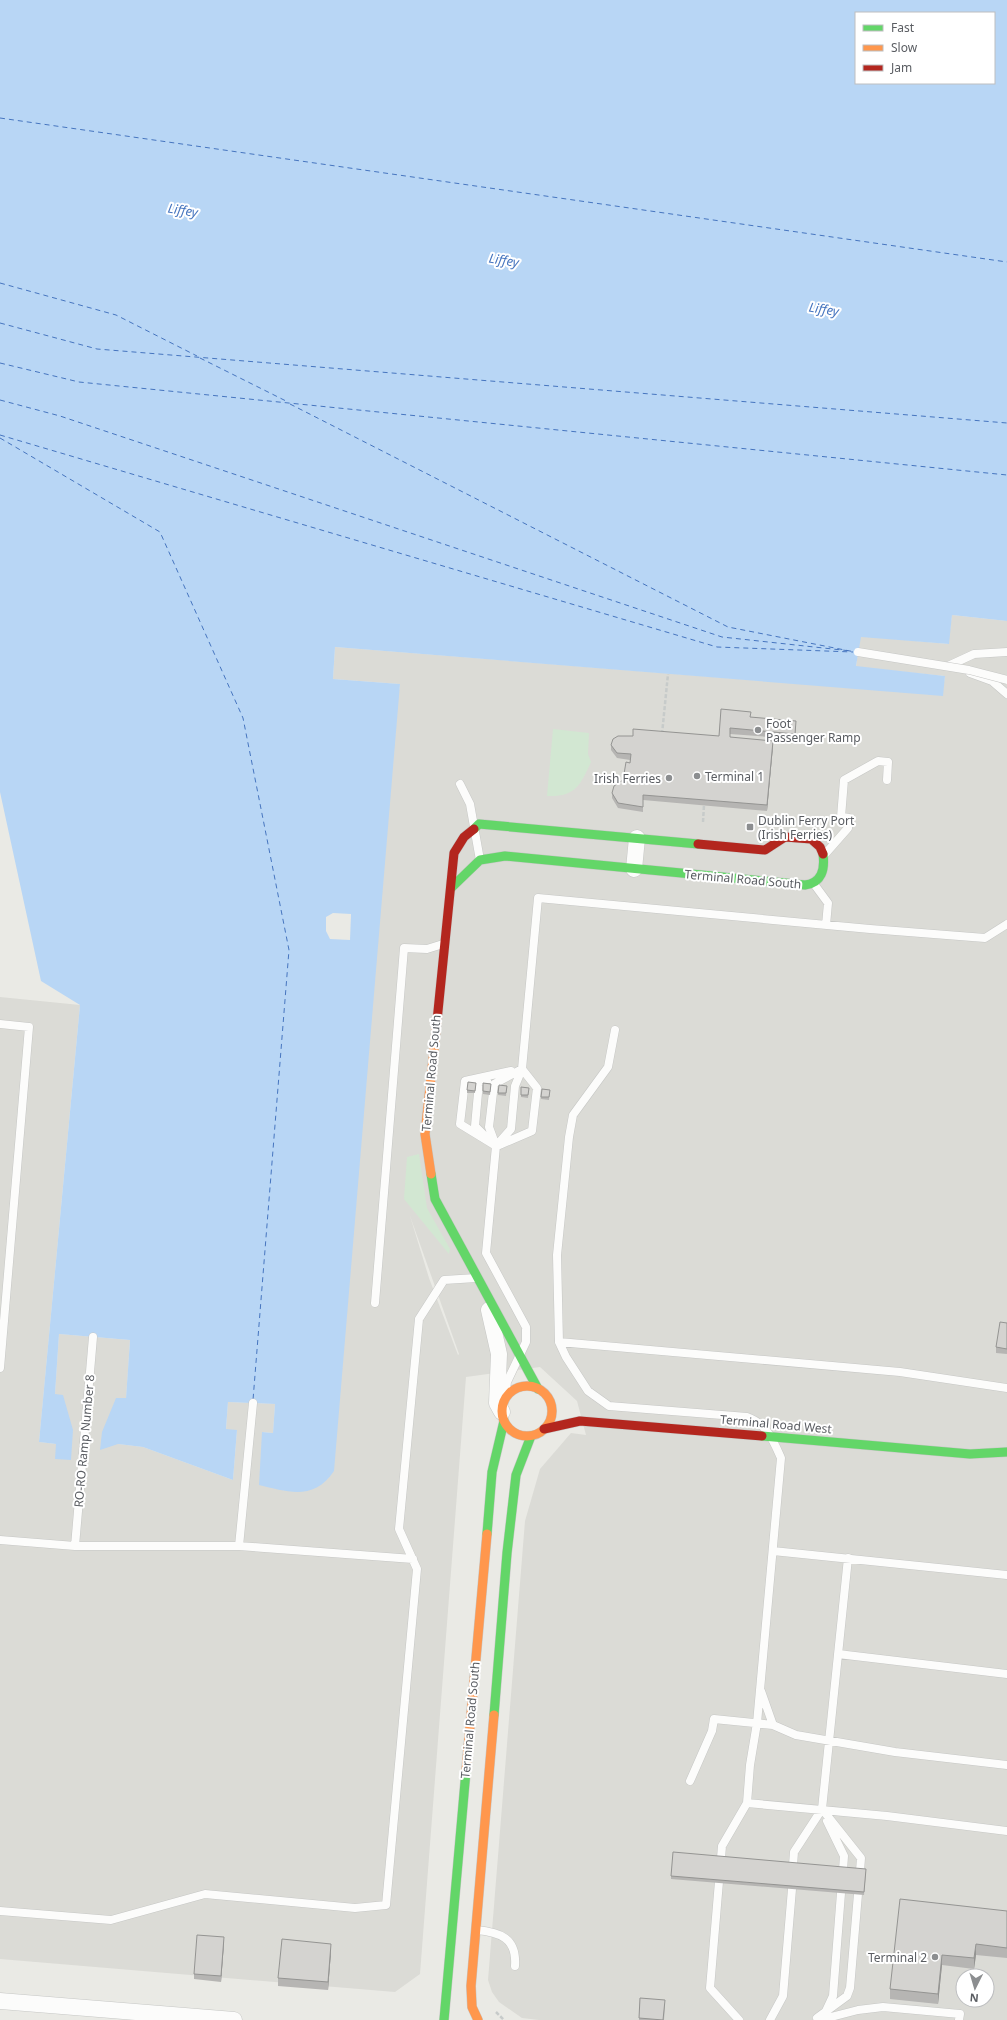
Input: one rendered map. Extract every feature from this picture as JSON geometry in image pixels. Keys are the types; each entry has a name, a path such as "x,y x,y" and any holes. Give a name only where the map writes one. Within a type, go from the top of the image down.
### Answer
{"street":[{"path":"475,828 479,824 765,850 786,837 811,839 820,847 824,855"},
{"name":"Terminal Road South","path":"475,828 464,837 454,853 425,1134 435,1198 476,1278 486,1293 538,1389"},
{"path":"634,869 637,838"},
{"name":"Terminal Road South","path":"480,860 505,856 805,886 814,884 821,877 824,855"},
{"path":"451,888 480,860"},
{"name":"Terminal Road South","path":"444,2020 492,1472 503,1411 497,1403 499,1354 486,1293"},
{"path":"523,1386 538,1389 545,1394 552,1408 549,1423 544,1429 531,1436 515,1433 503,1411 509,1393 523,1386"},
{"name":"Terminal Road West","path":"544,1429 580,1421 771,1435 970,1454 1007,1452"},
{"name":"Terminal Road South","path":"478,2020 472,2007 471,1996 475,1930 508,1545 516,1475 531,1436"},
{"path":"0,2000 234,2020"}],"lane":[{"path":"1007,680 969,670 858,652 948,666 992,681 1007,694"},
{"path":"948,666 974,654 1007,652"},
{"path":"824,855 848,828 849,818 841,817 844,780 878,761 888,762 887,780"},
{"path":"460,784 470,804 480,860"},
{"path":"814,884 828,903 826,925"},
{"path":"496,1146 511,1129 515,1086 522,1069 538,898 826,925 985,938 1007,924"},
{"path":"375,1303 404,948 428,949 444,944"},
{"path":"0,1024 29,1027 0,1368"},
{"path":"615,1030 608,1067 573,1115 569,1137 557,1254 559,1342 566,1357 588,1391 609,1406 747,1417 756,1420 771,1435 780,1458 757,1723 750,1765 747,1803 722,1846 710,1988 739,2020"},
{"path":"496,1146 460,1124 465,1081 522,1069"},
{"path":"496,1146 475,1126 479,1082 522,1069"},
{"path":"503,1411 507,1382 526,1342 526,1327 486,1253 496,1146 489,1127 494,1084 522,1069"},
{"path":"496,1146 532,1131 537,1088 522,1069"},
{"path":"0,1911 112,1920 205,1894 355,1908 386,1905 418,1569 399,1529 419,1319 444,1280 476,1278"},
{"name":"RO-RO Ramp Number 8","path":"75,1546 93,1337"},
{"path":"559,1342 893,1371 1007,1388"},
{"path":"239,1546 252,1403"},
{"path":"0,1540 75,1546 239,1546 413,1559"},
{"path":"773,1551 1007,1575"},
{"path":"794,1865 794,1852 822,1809 848,1558"},
{"path":"838,1654 1007,1674"},
{"path":"760,1688 773,1725"},
{"path":"690,1781 712,1731 714,1719 773,1725 796,1735 895,1752 1007,1765"},
{"path":"747,1803 822,1809 1007,1831"},
{"path":"822,1809 844,1856 843,1870"},
{"path":"822,1809 861,1858 860,1871"},
{"path":"770,2020 783,1996 792,1889"},
{"path":"822,2017 833,1996 841,1893"},
{"path":"822,2017 847,1996 850,1988 858,1894"},
{"path":"475,1930 492,1932 507,1938 514,1948 515,1966"},
{"path":"814,2020 858,2010 883,2008 960,2014 959,2020"}],"path":[{"path":"662,736 668,674"},
{"path":"702,822 704,805"}],"shaded area":[{"path":"952,615 1007,621 1007,2020 539,2020 522,2018 499,2002 492,1992 488,1980 525,1521 540,1469 571,1433 586,1435 577,1401 540,1367 466,1377 420,1974 395,1992 0,1959 0,997 80,1005 39,1442 56,1444 71,1460 55,1394 59,1334 130,1340 126,1399 118,1444 143,1447 233,1480 237,1430 226,1430 228,1402 275,1404 273,1433 263,1432 284,1491 400,684 333,679 335,647 942,695 945,676 856,667 860,636 948,644","holes":["410,1216 459,1354 458,1355 429,1278"]}],"green space":[{"path":"553,729 589,733 588,754 591,762 580,784 570,792 556,796 547,796"},
{"path":"419,1154 427,1208 450,1249 449,1254 404,1199 407,1157"}],"water":[{"name":"Liffey","path":"0,0 1007,0 1007,621 952,615 949,644 861,637 856,666 945,676 943,696 335,647 333,679 400,684 334,1471 326,1481 318,1487 300,1492 290,1492 259,1485 262,1432 273,1433 275,1404 228,1402 226,1429 237,1430 233,1480 143,1447 118,1444 100,1450 102,1432 116,1398 126,1398 130,1340 59,1334 55,1394 63,1395 73,1430 71,1460 55,1459 56,1444 39,1442 80,1005 41,981 0,792"}],"pier":[{"path":"333,913 351,914 350,940 330,939 326,931 326,917"}],"building":[{"name":"Terminal 1","path":"721,709 751,712 750,717 796,721 795,734 730,728 730,737 773,741 767,805 643,795 643,807 618,803 612,793 614,786 623,780 626,762 630,763 631,754 617,753 611,745 613,739 618,736 633,736 633,729 719,736"},
{"path":"468,1082 476,1083 475,1091 467,1090"},
{"path":"483,1083 491,1084 490,1092 483,1091"},
{"path":"499,1085 507,1086 506,1093 498,1093"},
{"path":"521,1087 529,1088 528,1095 521,1095"},
{"path":"542,1089 550,1090 549,1097 541,1097"},
{"path":"1000,1322 1007,1323 1007,1349 996,1347"},
{"path":"673,1852 866,1869 864,1892 671,1876"},
{"name":"Terminal 2","path":"900,1899 1007,1911 1007,1948 976,1944 974,1958 942,1955 938,1994 890,1989"},
{"path":"197,1935 224,1937 221,1976 194,1974"},
{"path":"282,1939 331,1944 328,1982 278,1978"},
{"path":"640,1998 665,2000 663,2020 639,2018"}],"ferry route":[{"path":"0,118 1007,262"},
{"path":"0,283 116,315 197,356"},
{"path":"0,323 97,349 1007,423"},
{"path":"200,358 288,402"},
{"path":"0,363 79,382 1007,475"},
{"path":"0,400 60,416 722,637 851,651"},
{"path":"290,404 728,627 855,652"},
{"path":"0,435 717,647 853,652"},
{"path":"0,438 160,532 243,718 289,950 253,1400"}],"traffic: fast":[{"path":"474,829 479,824 698,844"},
{"path":"451,888 480,860 505,856 805,885 811,884 819,878 823,870 823,854"},
{"path":"431,1174 435,1199 538,1389"},
{"path":"487,1534 492,1472 504,1421"},
{"path":"494,1715 507,1553 516,1475 531,1436"},
{"path":"762,1436 970,1454 1007,1452"},
{"path":"444,2020 466,1771"}],"traffic: slow":[{"path":"431,1174 425,1134 437,1021"},
{"path":"527,1386 541,1390 548,1397 552,1411 548,1425 541,1432 527,1436 513,1432 506,1425 502,1411 506,1397 513,1390 527,1386"},
{"path":"466,1771 487,1534"},
{"path":"478,2020 472,2007 471,1986 494,1715"}],"traffic: jam":[{"path":"437,1021 454,853 464,837 474,829"},
{"path":"698,844 765,850 785,837 811,839 820,847 823,854"},
{"path":"544,1429 580,1421 762,1436"}],"place":[{"name":"Foot Passenger Ramp","path":"758,730"},
{"name":"Terminal 1","path":"697,776"},
{"name":"Irish Ferries","path":"669,778"},
{"name":"Dublin Ferry Port (Irish Ferries)","path":"750,827"},
{"name":"Terminal 2","path":"935,1957"}]}
